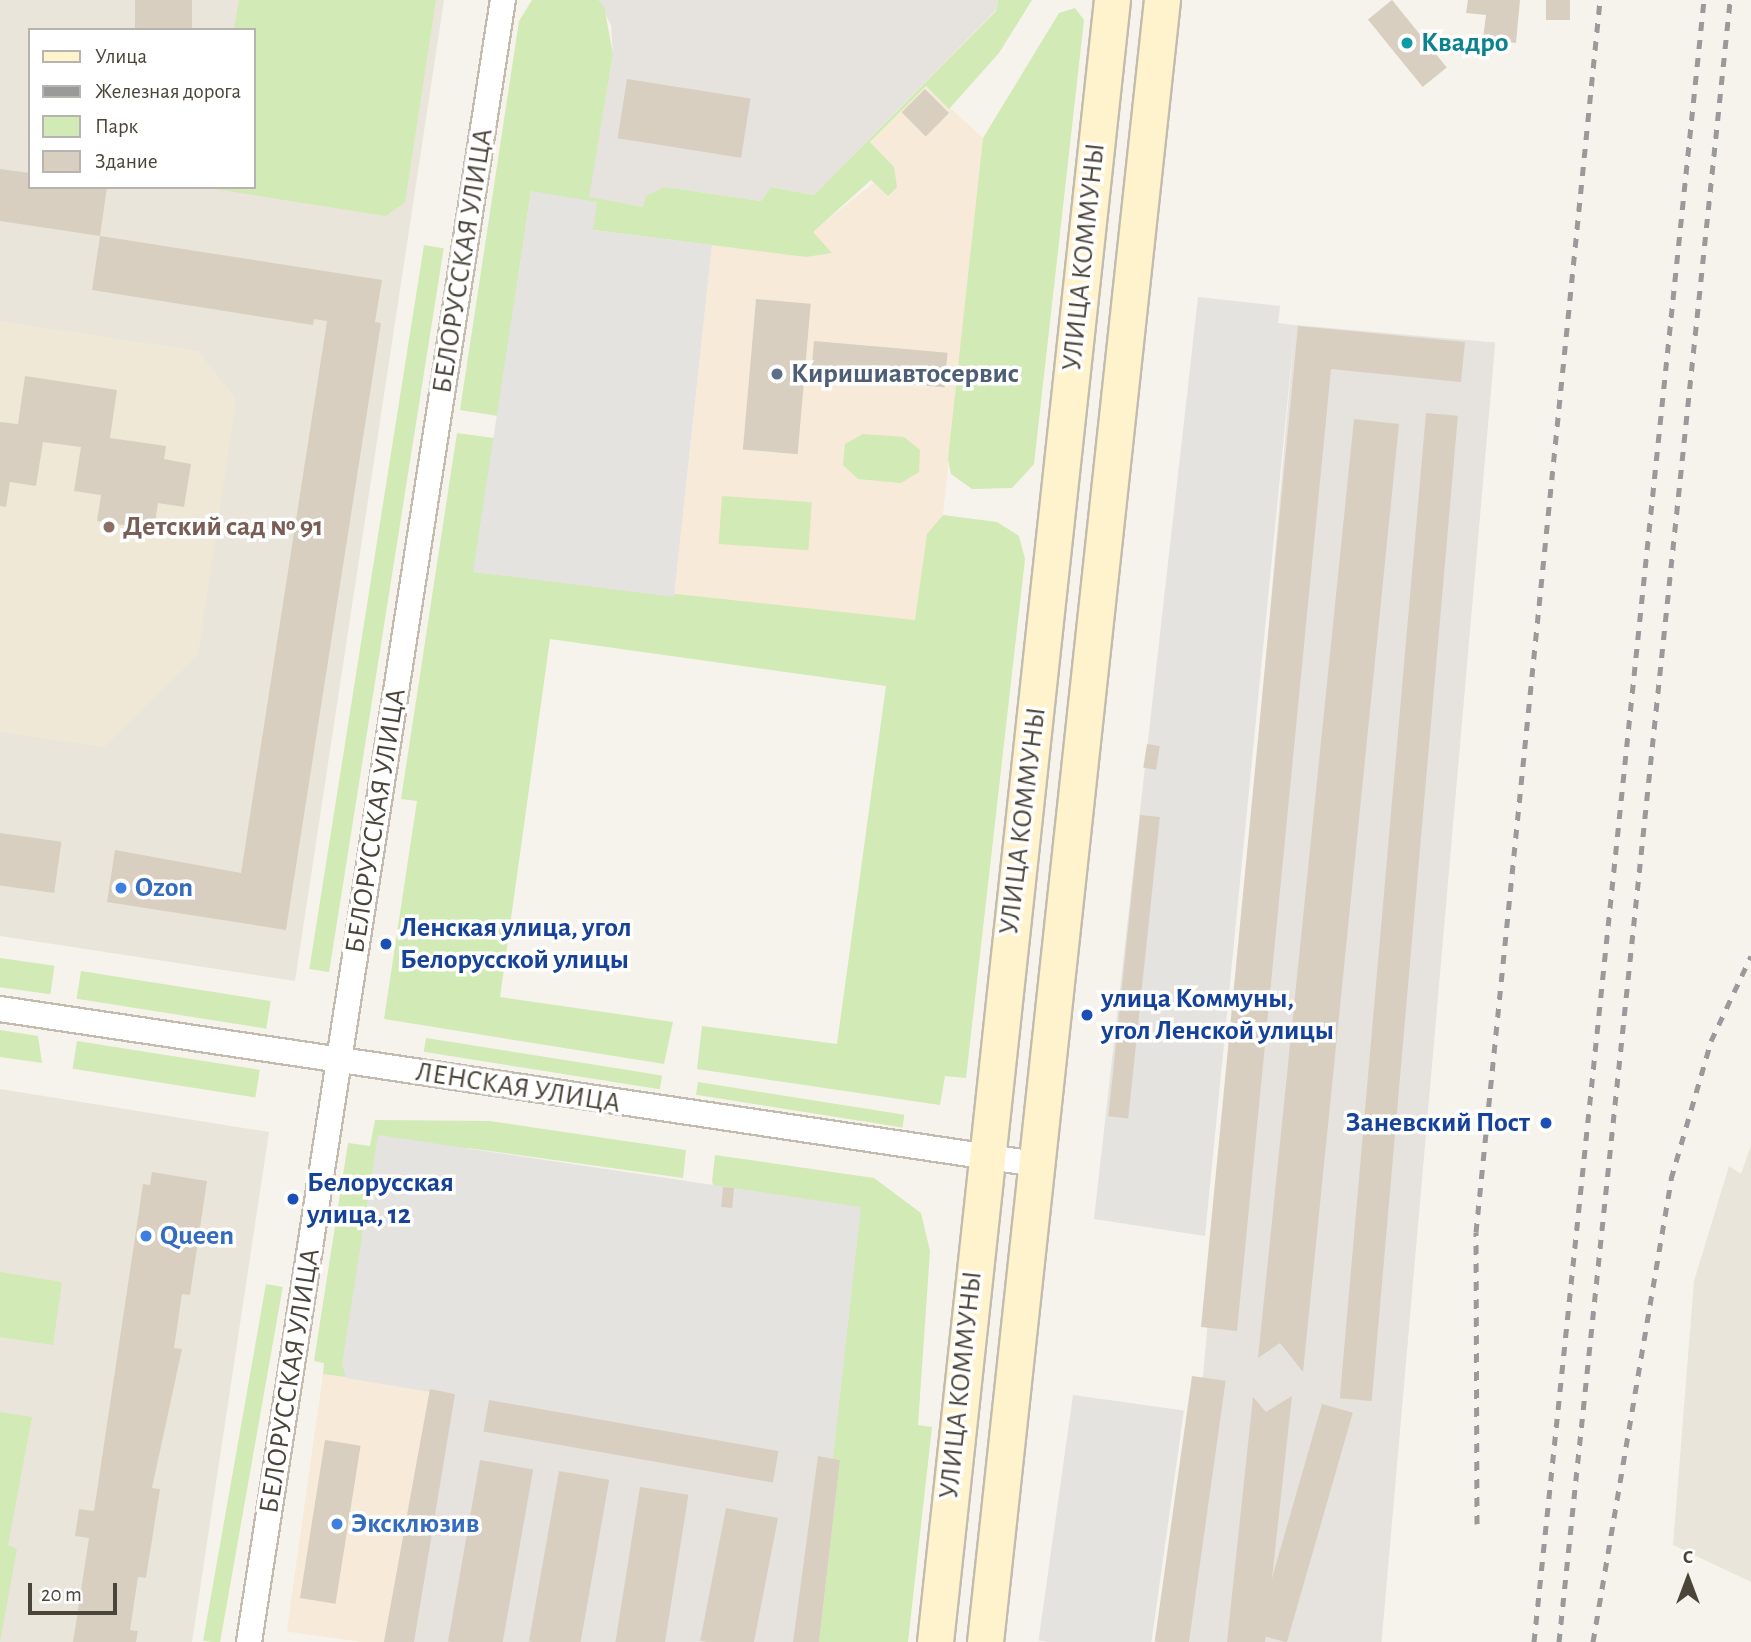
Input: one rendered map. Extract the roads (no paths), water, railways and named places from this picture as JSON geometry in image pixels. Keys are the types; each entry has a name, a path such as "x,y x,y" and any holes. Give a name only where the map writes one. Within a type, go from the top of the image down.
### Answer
{"street":[{"name":"БЕЛОРУССКАЯ УЛИЦА","path":"249,1642 503,0"},
{"name":"УЛИЦА КОММУНЫ","path":"934,1642 984,1158 1112,0"},
{"name":"УЛИЦА КОММУНЫ","path":"985,1642 1161,0"},
{"name":"ЛЕНСКАЯ УЛИЦА","path":"0,1009 1036,1164"}],"railway":[{"path":"1477,1524 1476,1232 1600,0"},
{"path":"1534,1642 1704,0"},
{"path":"1559,1642 1730,0"},
{"path":"1593,1642 1671,1179 1711,1041 1751,956"}],"place":[{"name":"Квадро","path":"1407,43"},
{"name":"Киришиавтосервис","path":"777,374"},
{"name":"Детский сад № 91","path":"109,527"},
{"name":"Ozon","path":"121,888"},
{"name":"Ленская улица, угол Белорусской улицы","path":"386,944"},
{"name":"улица Коммуны, угол Ленской улицы","path":"1087,1015"},
{"name":"Заневский Пост","path":"1546,1123"},
{"name":"Белорусская улица, 12","path":"293,1199"},
{"name":"Queen","path":"146,1236"},
{"name":"Эксклюзив","path":"337,1524"}]}
